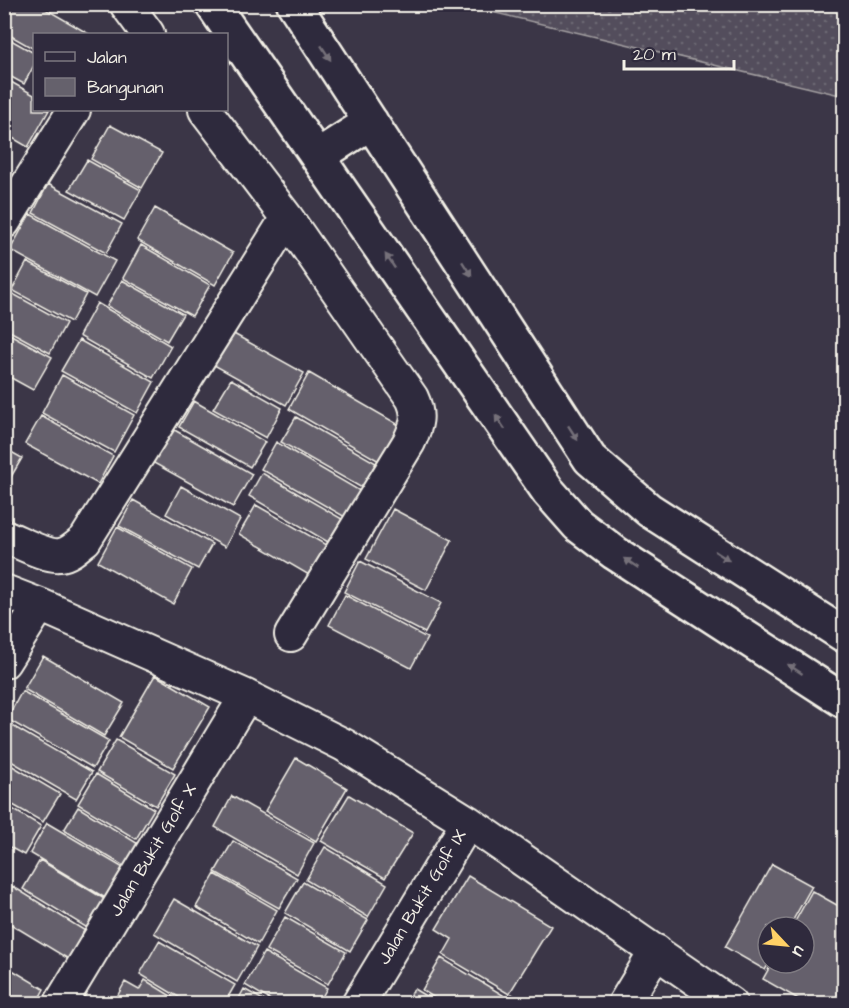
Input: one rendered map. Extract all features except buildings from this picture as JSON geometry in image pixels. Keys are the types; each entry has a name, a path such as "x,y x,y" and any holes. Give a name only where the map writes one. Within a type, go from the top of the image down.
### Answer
{"street":[{"path":"212,4 548,491 578,525 615,553 844,701"},
{"path":"294,4 590,459 649,510 844,635"},
{"path":"4,222 73,111"},
{"path":"206,111 287,218 412,398 418,415 409,442 291,635"},
{"path":"318,156 371,122"},
{"path":"4,536 50,554 59,555 68,553 86,540 287,218"},
{"path":"4,591 246,696 344,745 468,822 731,1004"},
{"path":"4,662 40,605"},
{"name":"Jalan Bukit Golf X","path":"60,1004 246,696"},
{"name":"Jalan Bukit Golf IX","path":"358,1004 468,822"},
{"path":"624,1004 656,951"}],"shaded area":[{"path":"462,5 844,5 844,96"}]}
